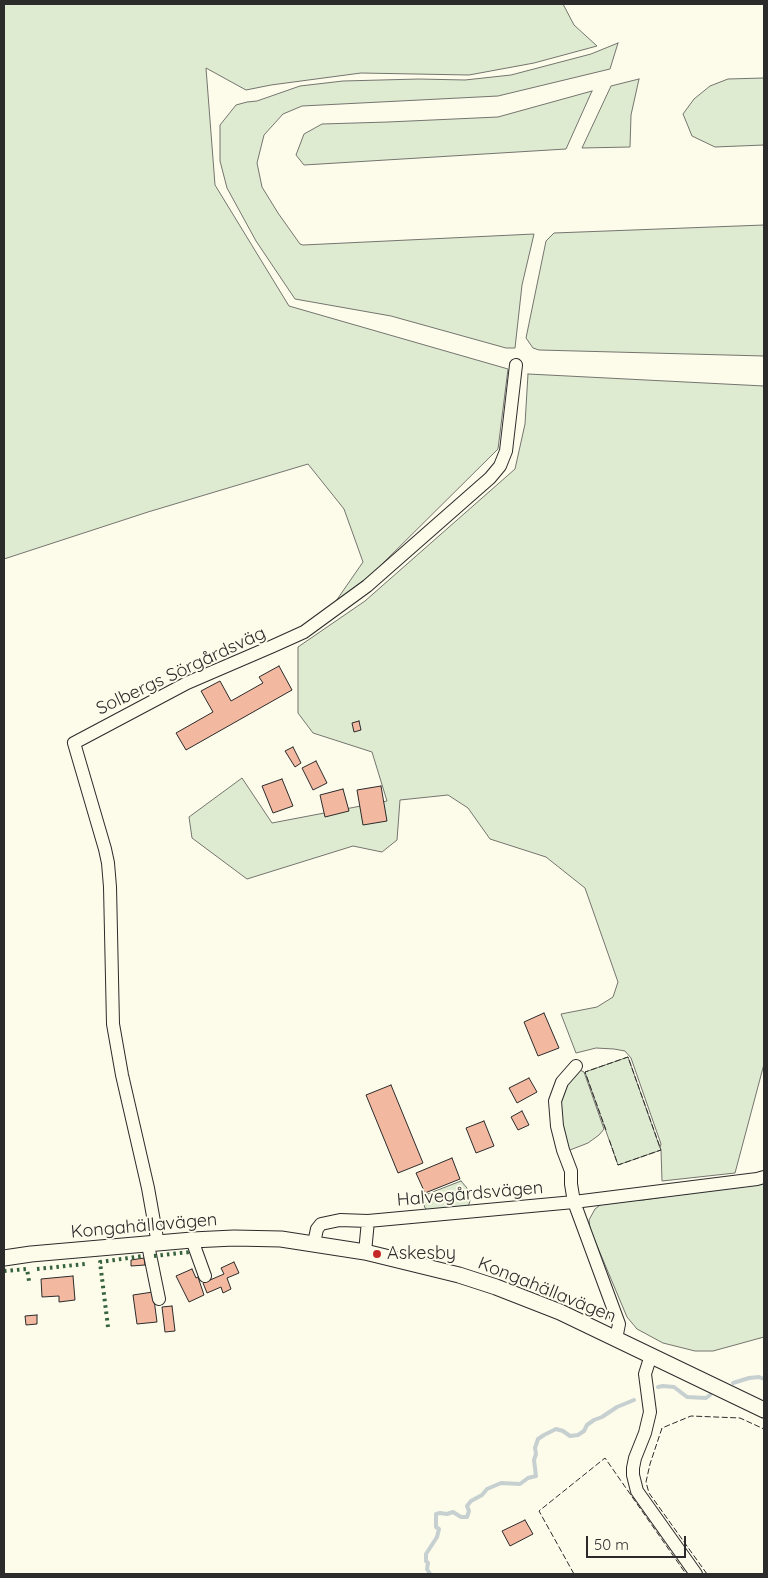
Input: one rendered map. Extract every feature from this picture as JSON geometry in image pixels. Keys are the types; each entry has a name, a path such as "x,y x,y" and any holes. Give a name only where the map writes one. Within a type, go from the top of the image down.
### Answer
{"street":[{"name":"Solbergs Sörgårdsväg","path":"153,1244 148,1188 120,1068 113,1024 108,864 74,743 187,683 304,632 367,586 490,478 500,466 506,451 516,365"},
{"path":"576,1066 562,1082 555,1100 558,1126 571,1171 574,1202 619,1324 616,1338"},
{"name":"Halvegårdsvägen","path":"314,1243 317,1229 321,1224 340,1220 368,1221 574,1202 764,1177"},
{"path":"365,1252 368,1221"},
{"name":"Kongahällavägen","path":"4,1258 192,1240 255,1238 314,1243 365,1252 444,1271 496,1287 560,1312 764,1410"},
{"path":"192,1240 204,1276"},
{"path":"153,1244 159,1299"},
{"path":"651,1355 645,1374 650,1412 645,1433 635,1458 633,1475 637,1491 696,1574"}],"green space":[{"path":"4,4 563,4 574,25 597,46 534,63 469,75 361,73 246,90 206,68 215,185 289,306 508,369 498,449 371,575 336,601 363,562 344,509 308,464 148,512 4,559"},
{"path":"618,43 610,69 498,96 302,106 283,114 264,135 257,163 262,187 300,244 534,234 522,285 515,348 506,348 391,316 295,299 256,241 227,188 220,161 220,125 236,105 257,101 300,86 343,81 465,80 511,75 591,54"},
{"path":"764,78 764,145 715,147 692,136 683,114 694,99 710,86 728,79"},
{"path":"639,79 631,115 630,147 582,148 611,86"},
{"path":"592,91 566,149 304,165 296,155 304,134 322,124 498,117"},
{"path":"764,225 764,356 539,350 533,348 526,338 546,241 554,233"},
{"path":"528,374 764,386 764,1064 735,1173 662,1181 661,1150 618,1165 585,1072 628,1057 660,1148 661,1144 631,1058 625,1051 614,1049 596,1048 576,1053 561,1014 597,1007 613,997 618,982 585,888 546,857 490,839 468,808 448,795 400,800 397,840 382,852 353,846 247,879 192,838 189,817 242,778 272,823 387,801 372,752 313,733 298,713 298,647 365,601 515,469 525,424"},
{"path":"580,1070 584,1072 604,1129 588,1143 568,1150 559,1113 561,1097 567,1085"},
{"path":"461,1181 467,1188 470,1201 468,1207 430,1212 425,1208 423,1201 425,1195"},
{"path":"764,1182 764,1337 713,1351 695,1351 663,1343 637,1329 627,1317 590,1229 589,1220 595,1209 604,1202 643,1200"}],"building":[{"path":"279,666 292,690 186,750 176,733 213,712 201,691 220,681 231,701 263,683 259,677"},
{"path":"359,721 361,730 354,732 352,723"},
{"path":"293,747 301,763 295,767 285,751"},
{"path":"316,761 327,783 313,790 302,768"},
{"path":"282,779 293,806 273,813 262,786"},
{"path":"381,786 387,821 363,825 357,790"},
{"path":"343,789 349,811 325,817 320,795"},
{"path":"544,1013 559,1048 538,1056 524,1022"},
{"path":"529,1078 537,1092 517,1103 509,1088"},
{"path":"391,1085 423,1163 398,1173 366,1095"},
{"path":"522,1111 529,1125 518,1130 511,1117"},
{"path":"484,1121 494,1146 476,1153 466,1128"},
{"path":"452,1158 460,1179 425,1193 416,1173"},
{"path":"144,1258 145,1265 131,1266 131,1260"},
{"path":"234,1262 239,1273 227,1278 231,1289 223,1293 221,1287 207,1293 203,1283 224,1274 221,1268"},
{"path":"192,1269 196,1278 198,1277 204,1295 189,1302 176,1276"},
{"path":"73,1276 75,1300 59,1302 59,1296 42,1297 41,1279"},
{"path":"153,1292 157,1322 137,1324 133,1295"},
{"path":"172,1306 175,1331 165,1332 162,1307"},
{"path":"37,1315 37,1324 26,1325 25,1316"},
{"path":"525,1520 533,1534 510,1546 502,1531"}],"waterway":[{"path":"733,1383 749,1378 759,1377 764,1379"},
{"path":"658,1387 674,1387 687,1397 706,1398 710,1395"},
{"path":"430,1574 427,1569 426,1554 437,1537 439,1529 436,1527 436,1514 453,1512 461,1517 467,1517 469,1511 467,1506 487,1489 501,1483 520,1484 528,1478 536,1476 534,1460 538,1439 556,1429 570,1436 578,1435 594,1420 634,1400"}],"hedge":[{"path":"154,1256 190,1252"},
{"path":"108,1327 100,1262 143,1256"},
{"path":"37,1269 85,1264"},
{"path":"4,1271 27,1269 29,1281"}],"fence":[{"path":"606,1130 585,1072 628,1057 661,1150 618,1165 609,1139"},
{"path":"707,1574 649,1493 646,1482 662,1428 691,1416 740,1418 764,1429"},
{"path":"574,1574 539,1511 605,1458 686,1574"}],"place":[{"name":"Askesby","path":"377,1254"}]}
